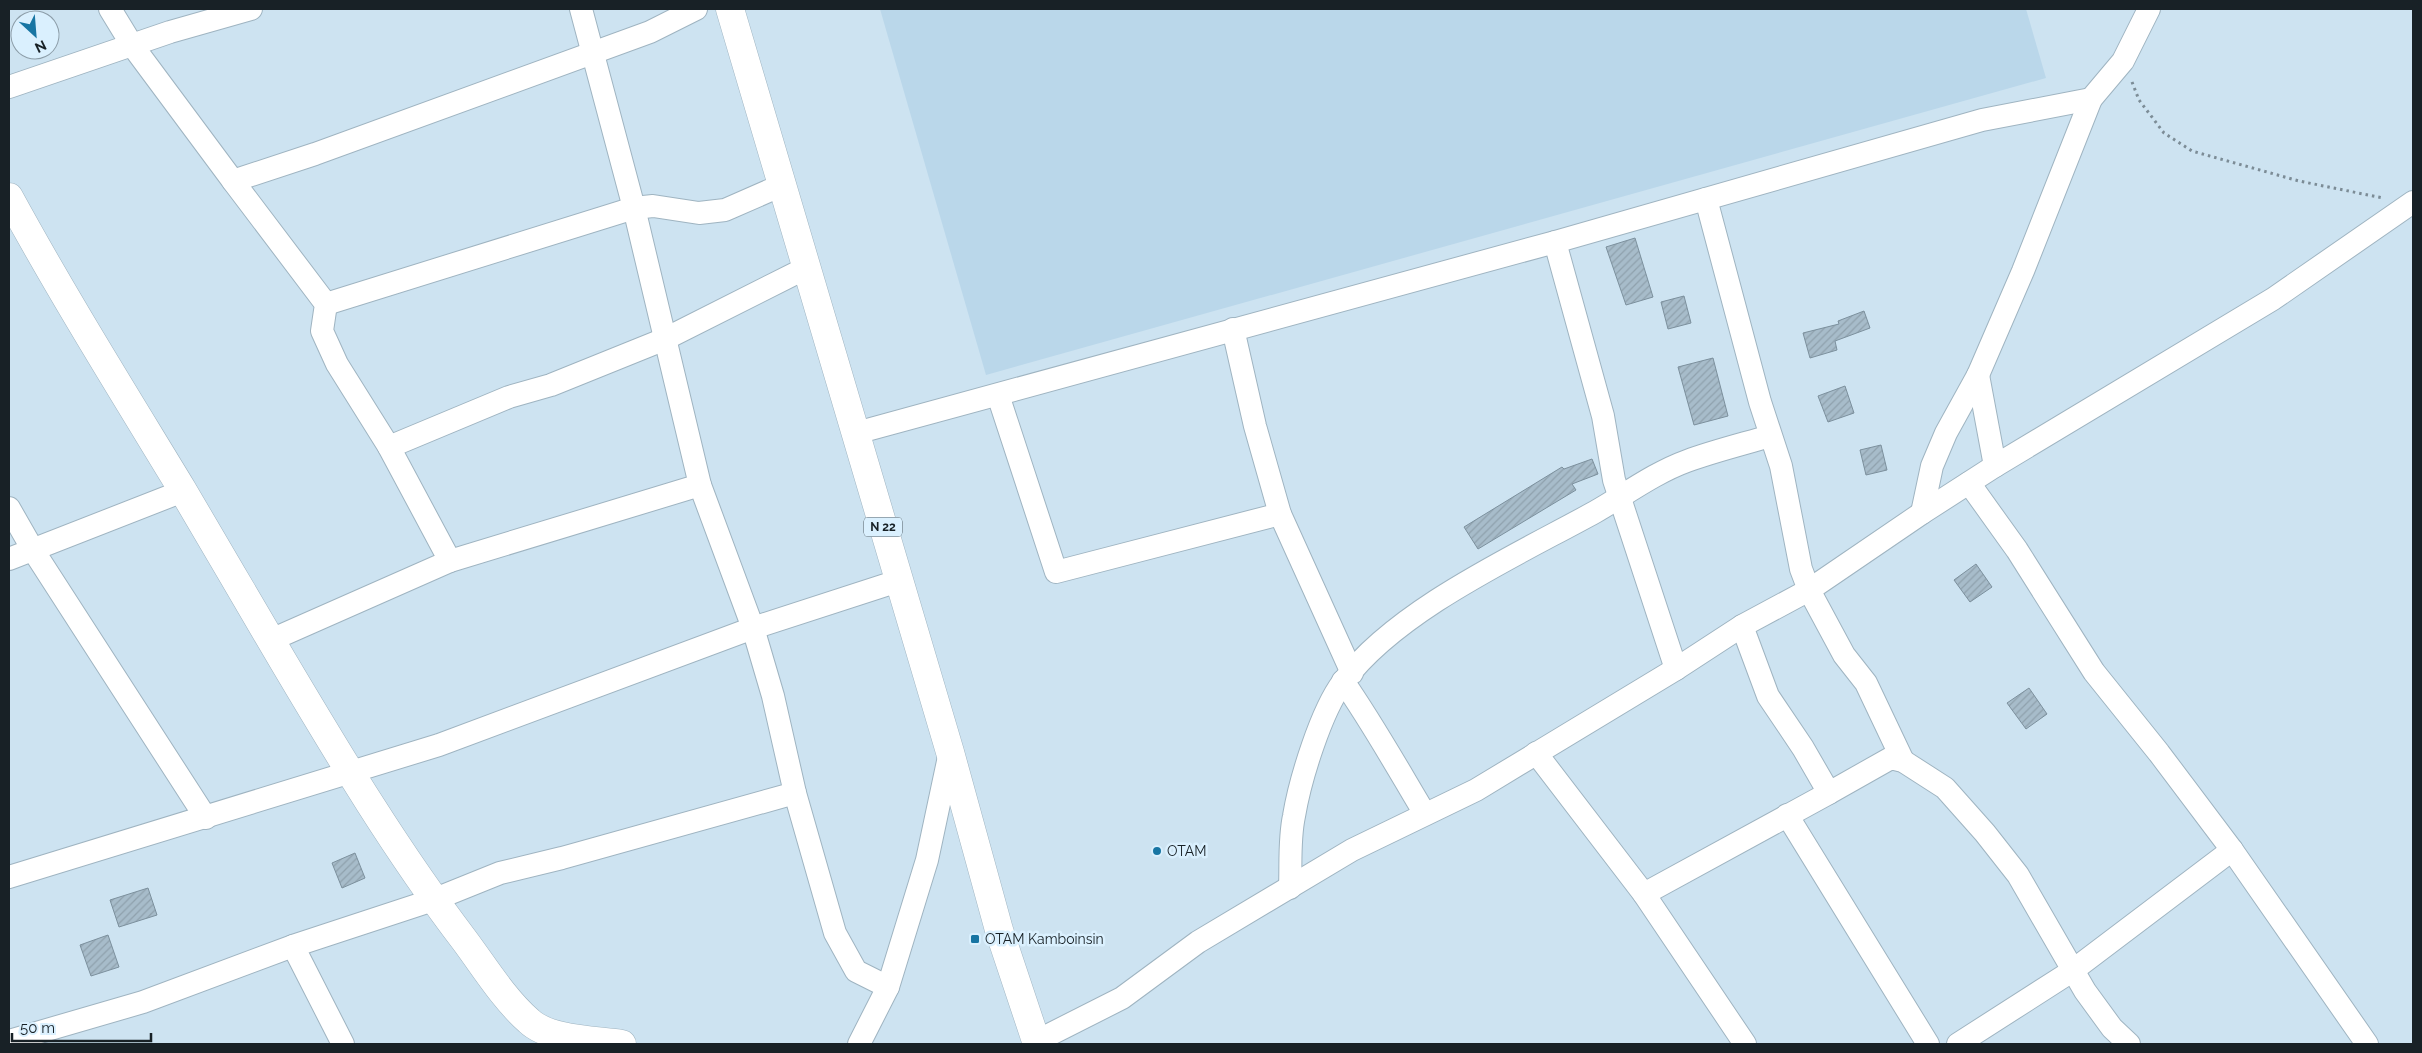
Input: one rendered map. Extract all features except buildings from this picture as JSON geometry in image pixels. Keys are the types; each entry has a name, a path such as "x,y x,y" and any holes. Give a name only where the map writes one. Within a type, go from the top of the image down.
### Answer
{"main road":[{"name":"N 22","path":"730,9 950,752 999,930 1037,1043"},
{"path":"9,197 56,282 183,491 350,773 390,838 433,900 528,1021 554,1039 622,1044"}],"street":[{"path":"110,9 132,45 326,304 322,331 337,364 390,447 450,561"},
{"path":"9,87 132,45 251,9"},
{"path":"582,9 634,208 700,485 754,628 773,696 795,793 835,933 856,971 888,987"},
{"path":"233,181 315,154 594,53 650,32 696,9"},
{"path":"1922,513 1932,466 1946,434 1978,375 2024,270 2091,99 2123,61 2148,9"},
{"path":"856,433 1555,242 1982,120 2091,99"},
{"path":"326,304 634,208 653,206 699,213 725,210 782,185"},
{"path":"1706,199 1770,436 1781,466 1797,554 1809,590 1844,655 1866,683 1903,761"},
{"path":"1037,1043 1122,998 1198,942 1352,850 1476,790 1676,669 1742,626 1809,590 1995,466 2273,299 2412,203"},
{"path":"1555,242 1603,416 1619,498 1676,669"},
{"path":"390,447 509,397 551,385 665,340 806,268"},
{"path":"1233,329 1255,426 1280,514 1348,677 1390,756 1426,814"},
{"path":"1978,375 1995,466"},
{"path":"998,395 1056,572 1280,514"},
{"path":"1290,888 1294,816 1313,750 1331,701 1348,677 1376,647 1458,588 1619,498 1652,477 1688,460 1770,436"},
{"path":"1969,483 2017,550 2094,672 2159,753 2232,850 2367,1044"},
{"path":"271,640 450,561 700,485"},
{"path":"9,559 183,491"},
{"path":"9,508 33,550 206,818"},
{"path":"9,877 206,818 491,727 754,628 898,581"},
{"path":"1742,626 1768,696 1803,748 1829,792"},
{"path":"859,1044 888,987 927,860 950,752"},
{"path":"1536,753 1644,894 1745,1044"},
{"path":"1644,894 1884,761 1891,758 1903,761 1945,788 1985,833 2018,875 2072,970 2112,1028 2129,1044"},
{"path":"9,1041 143,1002 293,946 433,900 500,873 562,858 795,793"},
{"path":"1787,815 1928,1044"},
{"path":"1958,1044 2072,970 2232,850"},
{"path":"293,946 343,1044"}],"path":[{"path":"2123,61 2139,100 2164,132 2192,151 2299,181 2412,203"}],"shaded area":[{"path":"880,9 2026,9 2046,78 986,375"}],"place":[{"name":"OTAM","path":"1157,851"},
{"name":"OTAM Kamboinsin","path":"975,939"}]}
